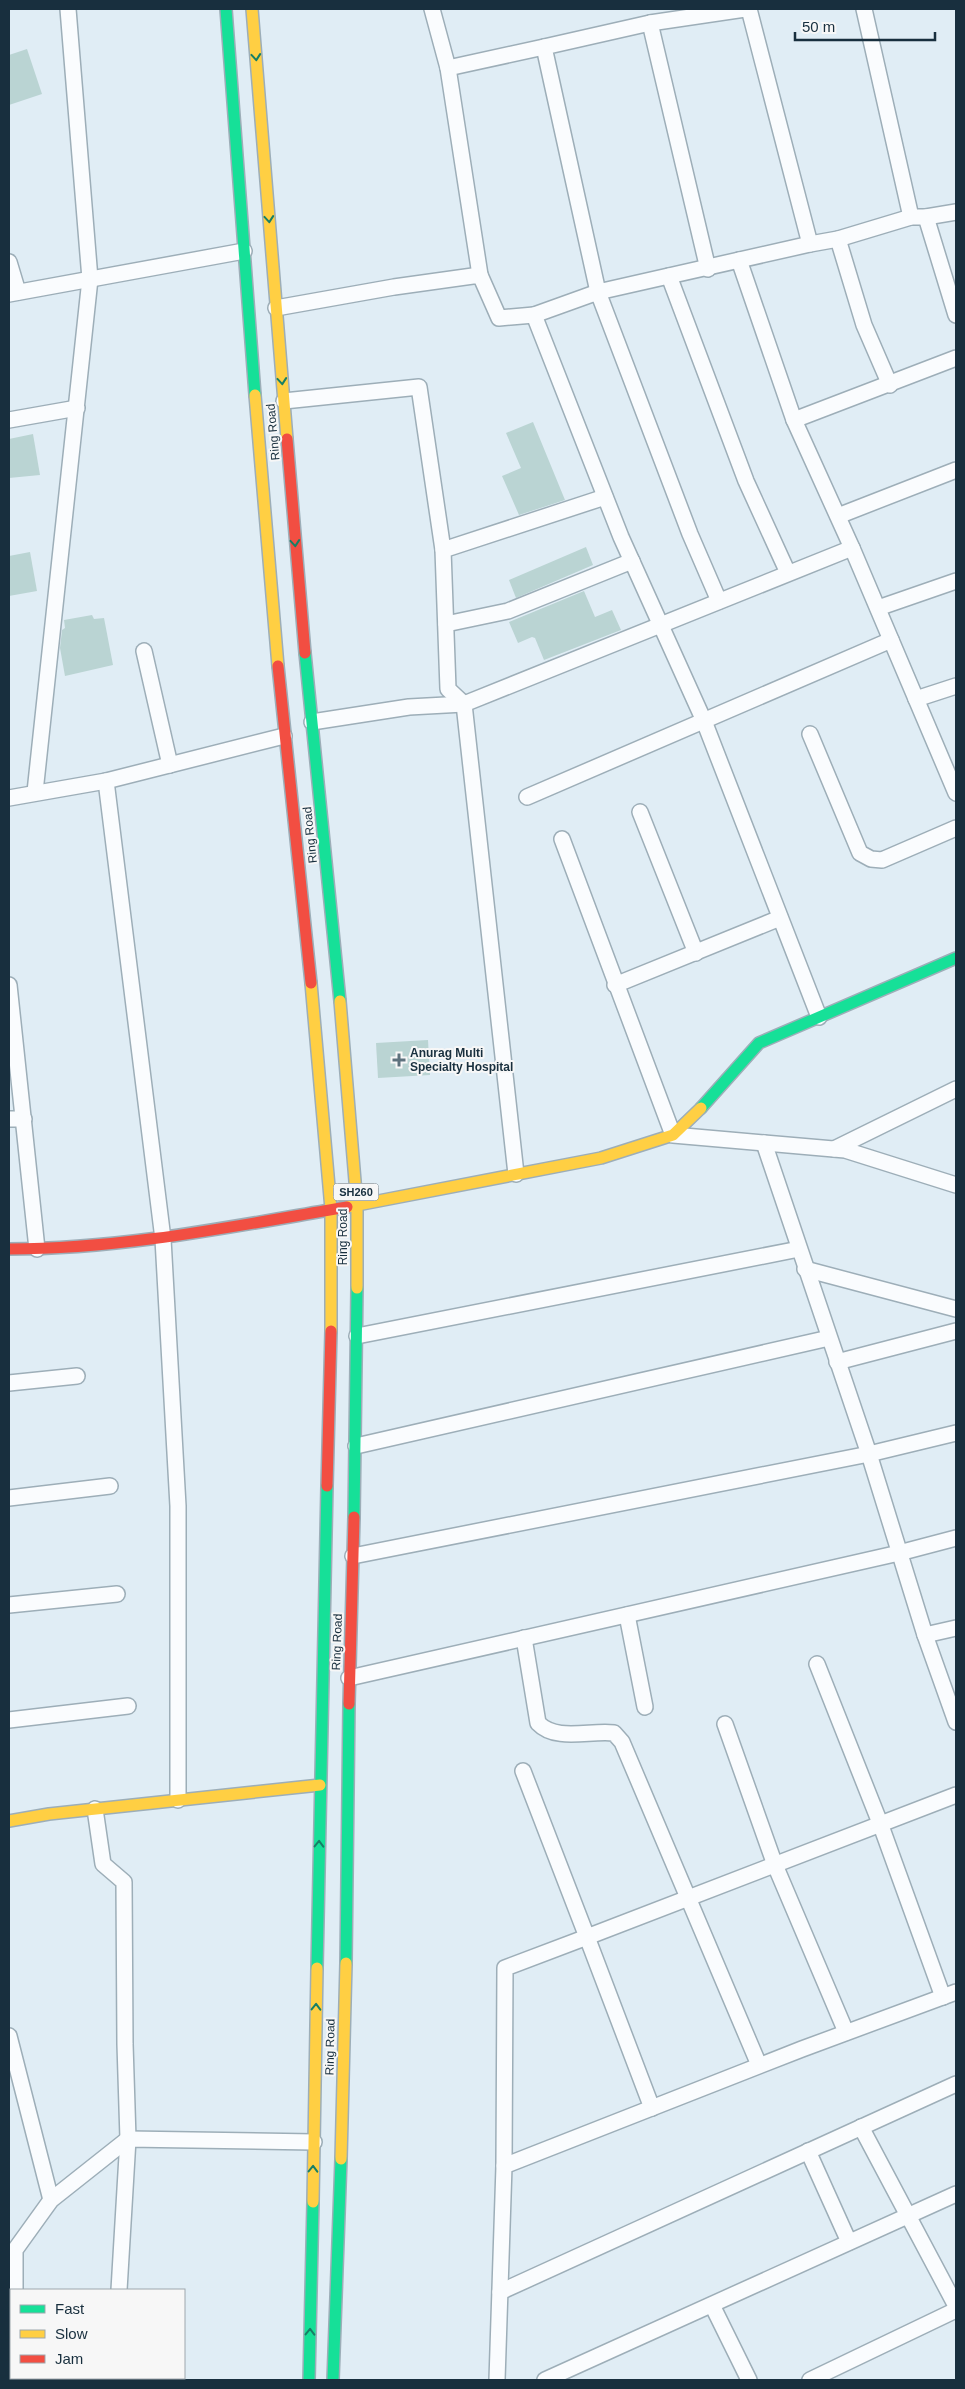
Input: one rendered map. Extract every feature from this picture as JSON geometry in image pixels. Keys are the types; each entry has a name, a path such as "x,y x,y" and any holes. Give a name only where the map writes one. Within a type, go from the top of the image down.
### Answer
{"main road":[{"name":"Ring Road","path":"226,9 284,736 317,1042 331,1209 331,1309 309,2380"},
{"name":"Ring Road","path":"252,9 312,722 343,1029 357,1205 356,1446 349,1678 344,2087 333,2380"},
{"path":"9,1249 37,1249 163,1239 357,1205 601,1158 673,1136 715,1094 759,1043 956,958"},
{"path":"9,1821 95,1809 320,1785"}],"street":[{"path":"35,792 90,279 68,9"},
{"path":"432,9 448,68 480,275 499,318 534,315 598,292 838,239 919,217 956,212"},
{"path":"448,68 650,23 747,9 810,244"},
{"path":"864,9 919,217 956,315"},
{"path":"650,23 708,269"},
{"path":"544,47 598,292 690,534 719,601"},
{"path":"838,239 864,325 890,385"},
{"path":"9,262 13,293 244,251"},
{"path":"740,260 794,420 852,548 956,793"},
{"path":"276,308 394,287 480,275"},
{"path":"669,276 746,481 788,574"},
{"path":"534,315 605,497 704,721 819,1017"},
{"path":"794,420 890,385 956,358"},
{"path":"284,401 419,387 443,550 448,690 464,704 516,1174"},
{"path":"9,420 77,408"},
{"path":"838,516 956,470"},
{"path":"443,550 605,497"},
{"path":"312,722 409,707 464,704 852,548"},
{"path":"446,624 508,611 632,561"},
{"path":"878,608 956,581"},
{"path":"527,797 891,640"},
{"path":"144,652 170,765"},
{"path":"916,700 956,686"},
{"path":"810,734 860,853 871,859 882,860 956,828"},
{"path":"9,798 106,781 284,736"},
{"path":"106,781 163,1239 178,1506 178,1800"},
{"path":"640,812 696,953"},
{"path":"562,839 673,1136 845,1150 956,1185"},
{"path":"615,985 780,918"},
{"path":"9,985 37,1249"},
{"path":"834,1149 956,1089"},
{"path":"9,1119 24,1119"},
{"path":"764,1143 869,1454 925,1635 953,1703 956,1722"},
{"path":"357,1336 799,1249"},
{"path":"805,1269 956,1309"},
{"path":"838,1362 956,1331"},
{"path":"356,1446 829,1338"},
{"path":"9,1383 77,1376"},
{"path":"353,1556 869,1454 956,1433"},
{"path":"9,1498 110,1486"},
{"path":"349,1678 899,1553 956,1538"},
{"path":"9,1605 117,1594"},
{"path":"627,1615 645,1707"},
{"path":"925,1635 956,1628"},
{"path":"524,1638 538,1723 545,1730 555,1734 600,1731 614,1733 618,1737 759,2065"},
{"path":"504,2166 759,2065 950,1994 817,1664"},
{"path":"9,1720 128,1706"},
{"path":"725,1724 775,1865 846,2032"},
{"path":"523,1772 652,2108"},
{"path":"497,2380 504,2166 504,1968 956,1795"},
{"path":"95,1809 103,1864 124,1882 124,2044 128,2139 119,2289"},
{"path":"9,2036 51,2200"},
{"path":"500,2292 956,2084"},
{"path":"861,2127 956,2306"},
{"path":"15,2289 12,2250 51,2200 128,2139 314,2142"},
{"path":"808,2151 850,2242"},
{"path":"547,2380 956,2194"},
{"path":"712,2305 749,2380"},
{"path":"810,2380 956,2310"}],"building":[{"path":"27,49 42,94 9,105 9,55"},
{"path":"533,422 565,500 519,515 502,476 521,468 506,433"},
{"path":"33,434 40,475 9,478 9,439"},
{"path":"586,547 593,565 516,598 509,580"},
{"path":"30,552 37,591 9,596 9,556"},
{"path":"584,591 595,617 612,610 621,630 544,660 535,638 532,637 518,643 509,622"},
{"path":"92,615 94,619 104,618 113,665 65,676 60,648 62,630 65,628 64,620"},
{"path":"428,1040 430,1075 378,1078 376,1043"}],"traffic: fast":[{"path":"226,9 255,395"},
{"path":"305,653 340,1001"},
{"path":"701,1108 759,1043 956,958"},
{"path":"354,1517 357,1288"},
{"path":"317,1968 327,1486"},
{"path":"346,1963 349,1704"},
{"path":"333,2380 341,2159"},
{"path":"309,2380 313,2202"}],"traffic: slow":[{"path":"252,9 287,439"},
{"path":"255,395 278,666"},
{"path":"311,983 331,1209 331,1331"},
{"path":"340,1001 357,1205 357,1288"},
{"path":"347,1207 601,1158 673,1135 701,1108"},
{"path":"9,1821 49,1814 320,1785"},
{"path":"341,2159 346,1963"},
{"path":"313,2202 317,1968"}],"traffic: jam":[{"path":"287,439 305,653"},
{"path":"278,666 311,983"},
{"path":"9,1249 52,1248 137,1241 221,1229 347,1207"},
{"path":"327,1486 331,1331"},
{"path":"349,1704 354,1517"}],"place":[{"name":"Anurag Multi Specialty Hospital","path":"399,1060"}]}
